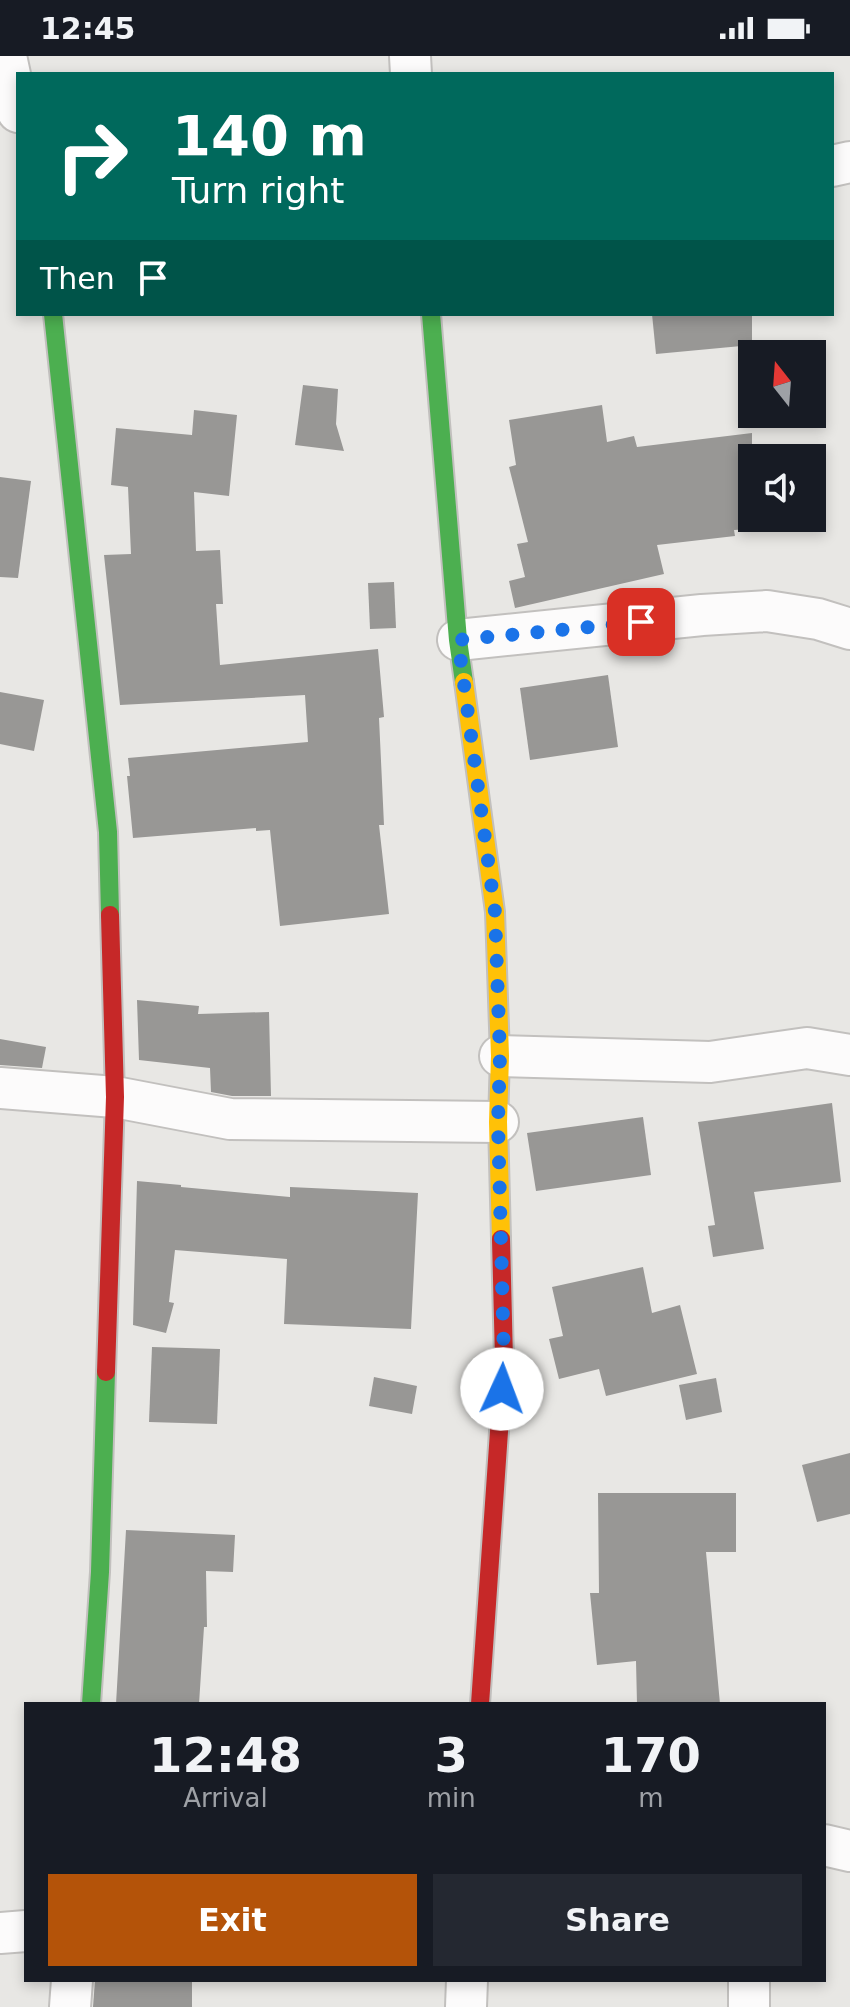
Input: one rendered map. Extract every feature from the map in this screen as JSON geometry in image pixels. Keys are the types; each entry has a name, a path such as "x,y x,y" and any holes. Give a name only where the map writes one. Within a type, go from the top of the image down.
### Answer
{"street":[{"path":"6,56 16,103"},
{"path":"53,316 108,832 115,1097 100,1572 91,1702"},
{"path":"431,316 458,640 495,912 504,1360 480,1702"},
{"path":"458,640 767,611 818,619 850,629"},
{"path":"500,1056 710,1062 807,1048 850,1055"},
{"path":"0,1088 115,1097 230,1119 498,1122"},
{"path":"826,1845 850,1851"},
{"path":"0,1933 24,1931"},
{"path":"70,2007 72,1982"},
{"path":"466,2007 467,1982"},
{"path":"749,1982 749,2007"}],"building":[{"path":"652,316 752,316 752,340 738,340 738,346 656,354"},
{"path":"303,385 338,389 336,424 344,451 295,445"},
{"path":"602,405 607,442 634,436 637,447 752,433 752,444 738,444 738,530 734,530 735,536 657,545 664,574 515,608 509,581 525,577 517,544 528,542 509,467 516,465 509,420"},
{"path":"194,410 237,415 229,496 194,492 196,551 220,550 223,604 216,604 220,665 378,649 384,717 379,718 384,825 379,825 389,914 280,926 270,830 256,831 256,828 133,838 128,758 308,742 305,695 120,705 104,555 131,554 128,487 111,485 116,428 192,435"},
{"path":"0,477 31,481 18,578 0,577"},
{"path":"394,582 396,628 370,629 368,583"},
{"path":"608,675 618,747 530,760 520,688"},
{"path":"0,692 44,700 34,751 0,744"},
{"path":"137,1000 199,1006 198,1014 269,1012 271,1096 232,1096 211,1092 210,1068 139,1060"},
{"path":"0,1039 46,1047 42,1068 0,1065"},
{"path":"832,1103 841,1182 754,1192 764,1249 713,1257 708,1226 715,1225 698,1122"},
{"path":"643,1117 651,1175 536,1191 527,1133"},
{"path":"137,1181 290,1197 290,1187 418,1193 411,1329 284,1324 287,1259 175,1250 169,1302 174,1303 166,1333 133,1325"},
{"path":"643,1267 652,1313 680,1305 697,1374 606,1396 599,1369 559,1379 549,1339 563,1336 552,1287"},
{"path":"152,1347 220,1349 217,1424 149,1422"},
{"path":"374,1377 417,1386 412,1414 369,1406"},
{"path":"716,1378 722,1412 686,1420 679,1385"},
{"path":"850,1453 850,1514 817,1522 802,1465"},
{"path":"598,1493 736,1493 736,1552 706,1552 720,1702 637,1702 636,1661 597,1665 590,1593 599,1593"},
{"path":"126,1530 235,1535 233,1572 206,1571 207,1627 204,1627 199,1702 116,1702"},
{"path":"95,1982 192,1982 192,2007 93,2007"}],"traffic: fast":[{"path":"53,316 108,832 110,915"},
{"path":"431,316 464,682"},
{"path":"91,1702 100,1572 106,1372"}],"traffic: slow":[{"path":"464,682 495,912 501,1239"}],"traffic: jam":[{"path":"106,1372 115,1097 110,915"},
{"path":"480,1702 504,1360 501,1239"}],"route":[{"path":"502,1389 500,1056 495,912 458,640 641,622"}]}
